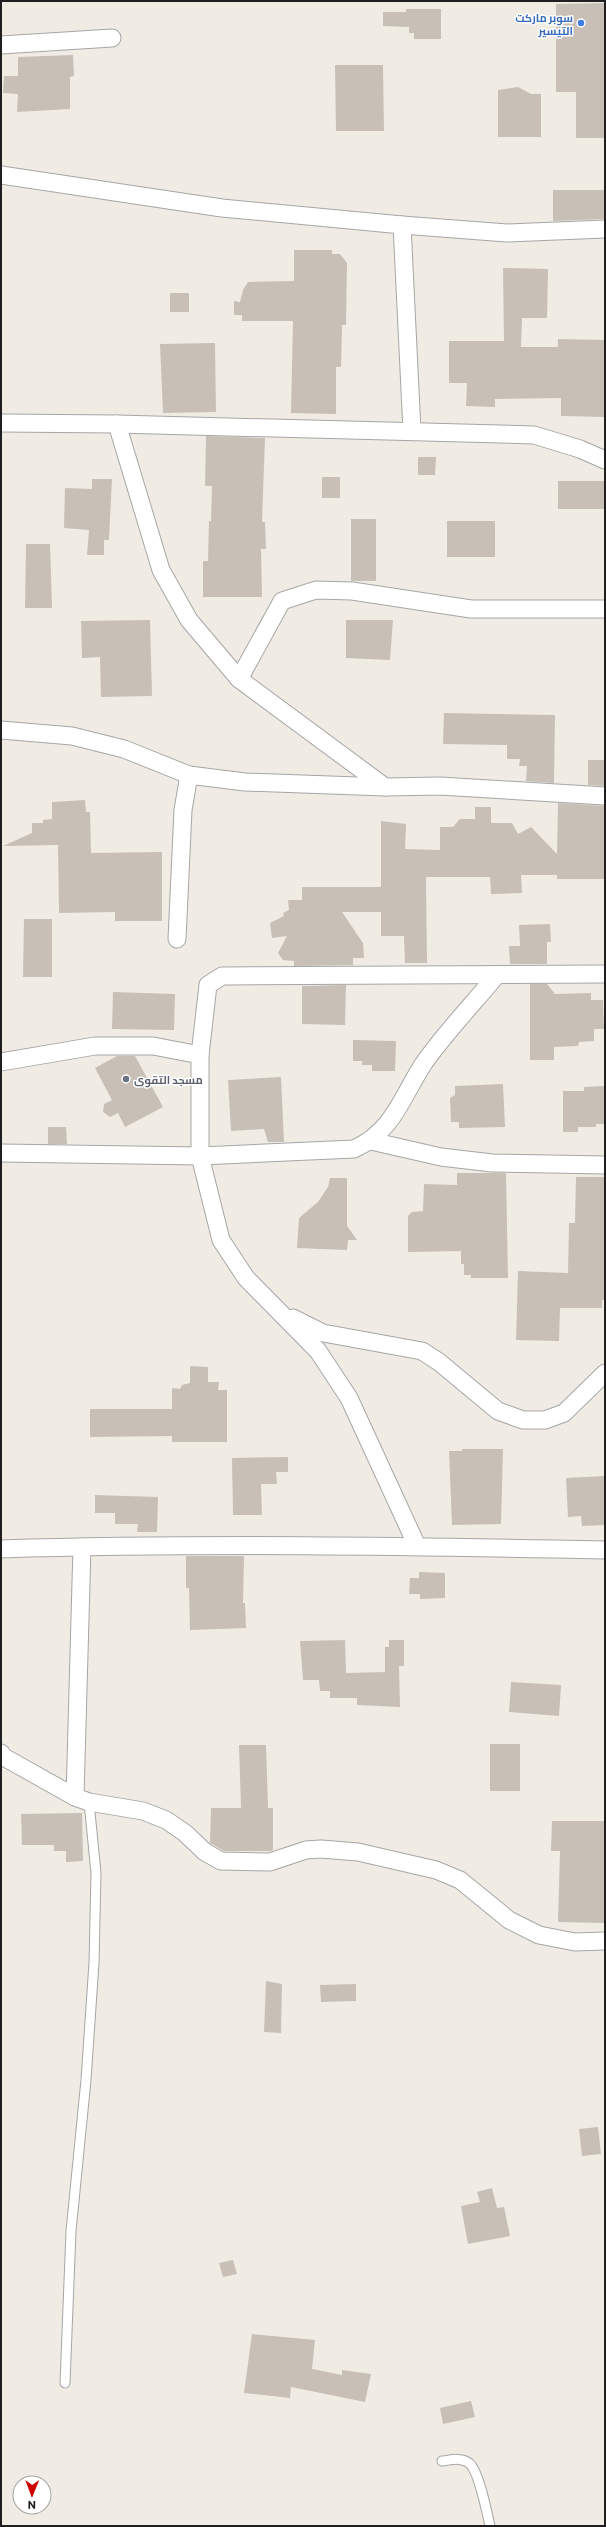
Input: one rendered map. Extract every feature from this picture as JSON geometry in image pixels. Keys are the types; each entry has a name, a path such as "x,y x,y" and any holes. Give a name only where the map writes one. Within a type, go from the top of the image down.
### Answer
{"street":[{"path":"1,45 112,38"},
{"path":"1,175 222,208 402,225 506,233 605,229"},
{"path":"402,225 412,431"},
{"path":"1,423 116,424 412,431 534,436 580,449 605,460"},
{"path":"116,424 161,570 189,620 239,679 385,787"},
{"path":"239,679 282,601 316,590 352,591 471,609 605,609"},
{"path":"1,730 72,736 124,749 189,775 245,782 385,787 440,786 605,796"},
{"path":"178,939 183,810 189,775"},
{"path":"417,1546 349,1398 318,1350 284,1314 246,1278 220,1240 200,1156 200,1055 208,985 222,976 496,976 605,974"},
{"path":"1,1153 200,1156 354,1149 371,1141 390,1121 424,1064 496,976"},
{"path":"1,1062 95,1046 153,1046 200,1055"},
{"path":"371,1141 441,1157 492,1163 605,1165"},
{"path":"284,1314 323,1333 422,1352 439,1362 498,1412 522,1420 545,1420 564,1413 605,1373"},
{"path":"82,1546 82,1799"},
{"path":"1,1549 82,1546 417,1546 605,1550"},
{"path":"1,1753 2,1756 82,1799 144,1811 166,1820 185,1833 205,1852 221,1861 270,1862 306,1850 320,1849 358,1852 436,1870 460,1880 509,1920 539,1935 575,1942 605,1941"}],"lane":[{"path":"65,2383 71,2231 86,2080 94,1963 96,1873 82,1799"},
{"path":"442,2461 457,2459 470,2463 476,2474 490,2526"}],"building":[{"path":"605,3 605,138 576,138 576,92 556,92 556,4"},
{"path":"406,9 441,9 441,39 414,39 414,33 409,33 409,27 383,26 383,12 406,12"},
{"path":"73,55 74,76 70,77 70,109 17,112 18,94 3,93 4,76 18,76 18,57"},
{"path":"335,65 383,65 384,131 336,131"},
{"path":"518,87 531,94 541,94 541,137 498,137 498,90"},
{"path":"553,190 605,190 605,219 553,221"},
{"path":"294,250 332,250 332,254 340,254 347,263 346,325 342,325 341,367 336,367 336,414 291,413 293,321 242,321 242,315 234,315 234,301 240,302 243,290 248,282 294,281"},
{"path":"503,268 548,269 547,318 522,318 521,347 558,347 558,339 605,340 605,417 561,416 561,398 495,399 495,407 466,406 467,383 449,383 449,341 504,341"},
{"path":"170,293 189,293 189,312 170,312"},
{"path":"215,343 216,412 163,413 160,344"},
{"path":"206,436 265,438 262,522 265,522 266,549 261,549 262,597 203,597 203,561 208,561 212,486 205,486"},
{"path":"418,457 436,457 435,475 418,475"},
{"path":"322,477 340,477 340,498 322,498"},
{"path":"92,479 112,479 109,540 104,540 104,555 87,555 89,530 64,528 65,488 92,489"},
{"path":"558,481 605,481 605,509 558,509"},
{"path":"351,519 376,519 376,581 351,581"},
{"path":"447,521 495,521 495,557 447,557"},
{"path":"26,544 50,544 52,608 25,608"},
{"path":"150,620 152,696 101,697 100,657 82,658 81,621"},
{"path":"346,620 393,620 390,660 346,658"},
{"path":"444,713 555,715 554,783 526,781 527,766 519,766 520,759 507,759 507,745 443,744"},
{"path":"588,760 605,760 605,786 588,785"},
{"path":"85,800 86,812 90,812 91,853 162,852 162,921 115,921 115,912 59,913 58,845 3,846 32,833 32,823 43,823 43,820 52,819 52,802"},
{"path":"558,803 605,806 605,879 557,879 557,875 521,875 522,893 491,894 490,877 426,877 427,963 405,963 404,936 381,936 381,912 342,912 363,943 364,958 353,958 353,965 294,966 294,961 283,960 278,953 287,936 272,938 270,923 284,916 283,913 289,910 288,900 302,900 302,887 381,887 381,821 406,824 405,849 440,850 440,827 453,827 460,819 475,819 475,807 491,807 491,823 512,823 518,834 531,827 557,854"},
{"path":"24,919 52,919 52,977 23,977"},
{"path":"550,924 551,942 547,942 547,964 510,964 509,946 520,946 519,925"},
{"path":"530,984 547,984 555,994 591,993 591,1000 603,1000 604,1029 594,1029 594,1041 579,1042 578,1046 554,1047 554,1060 530,1060"},
{"path":"346,985 345,1025 302,1024 302,986"},
{"path":"113,992 175,994 174,1030 112,1029"},
{"path":"353,1040 396,1041 395,1071 372,1071 372,1065 362,1065 362,1061 353,1061"},
{"path":"117,1056 135,1056 163,1107 125,1127 118,1113 110,1117 103,1112 104,1104 112,1100 95,1068"},
{"path":"281,1077 284,1142 268,1142 264,1129 231,1131 228,1080"},
{"path":"503,1084 505,1127 459,1128 459,1122 451,1122 450,1098 455,1095 455,1086"},
{"path":"605,1086 605,1124 596,1124 596,1127 578,1127 578,1132 563,1132 563,1091 584,1091 584,1087"},
{"path":"48,1127 66,1127 67,1144 48,1144"},
{"path":"457,1173 506,1173 508,1278 471,1278 471,1275 464,1275 464,1264 461,1264 461,1251 408,1252 408,1216 412,1212 423,1211 424,1184 457,1185"},
{"path":"576,1177 605,1177 605,1300 602,1300 602,1308 560,1308 559,1341 516,1340 518,1271 568,1273 569,1223 575,1223"},
{"path":"330,1178 347,1178 347,1226 357,1240 348,1240 347,1250 297,1248 299,1218 318,1202 328,1187"},
{"path":"190,1366 208,1367 208,1382 219,1382 218,1390 227,1390 227,1442 172,1442 172,1436 90,1437 90,1409 172,1409 172,1388 180,1389 182,1385 190,1383"},
{"path":"462,1449 503,1449 501,1524 452,1525 449,1451 462,1451"},
{"path":"288,1457 288,1472 276,1472 277,1484 261,1484 262,1515 233,1515 232,1458"},
{"path":"605,1476 605,1525 582,1526 581,1516 568,1517 566,1478"},
{"path":"95,1495 158,1497 157,1532 137,1532 138,1524 115,1524 115,1513 95,1513"},
{"path":"186,1556 244,1556 243,1603 245,1603 246,1628 190,1630 189,1588 186,1588"},
{"path":"419,1572 445,1573 445,1598 420,1599 420,1594 409,1594 410,1578 419,1578"},
{"path":"345,1640 346,1673 385,1672 385,1647 389,1647 389,1640 404,1640 404,1666 399,1666 400,1707 357,1705 357,1698 330,1698 330,1691 320,1691 319,1680 303,1680 300,1641"},
{"path":"511,1682 561,1685 559,1716 509,1712"},
{"path":"490,1744 520,1744 520,1791 490,1791"},
{"path":"239,1745 266,1745 268,1808 273,1808 273,1850 271,1851 224,1851 210,1843 211,1808 241,1808"},
{"path":"82,1813 83,1861 66,1862 66,1851 54,1851 54,1845 22,1845 21,1814"},
{"path":"552,1821 605,1821 605,1923 558,1922 560,1851 551,1851"},
{"path":"266,1981 282,1984 281,2033 264,2032"},
{"path":"356,1984 356,2001 321,2002 320,1985"},
{"path":"598,2127 601,2154 582,2156 579,2129"},
{"path":"492,2188 497,2208 504,2207 510,2236 468,2244 461,2206 480,2202 477,2192"},
{"path":"233,2260 237,2274 223,2277 219,2263"},
{"path":"252,2334 315,2340 312,2369 342,2375 342,2370 371,2374 365,2402 291,2387 290,2398 244,2393"},
{"path":"471,2401 475,2417 443,2424 440,2408"}],"place":[{"name":"سوبر ماركت التيسير","path":"581,23"},
{"name":"مسجد التقوى","path":"126,1079"}]}
